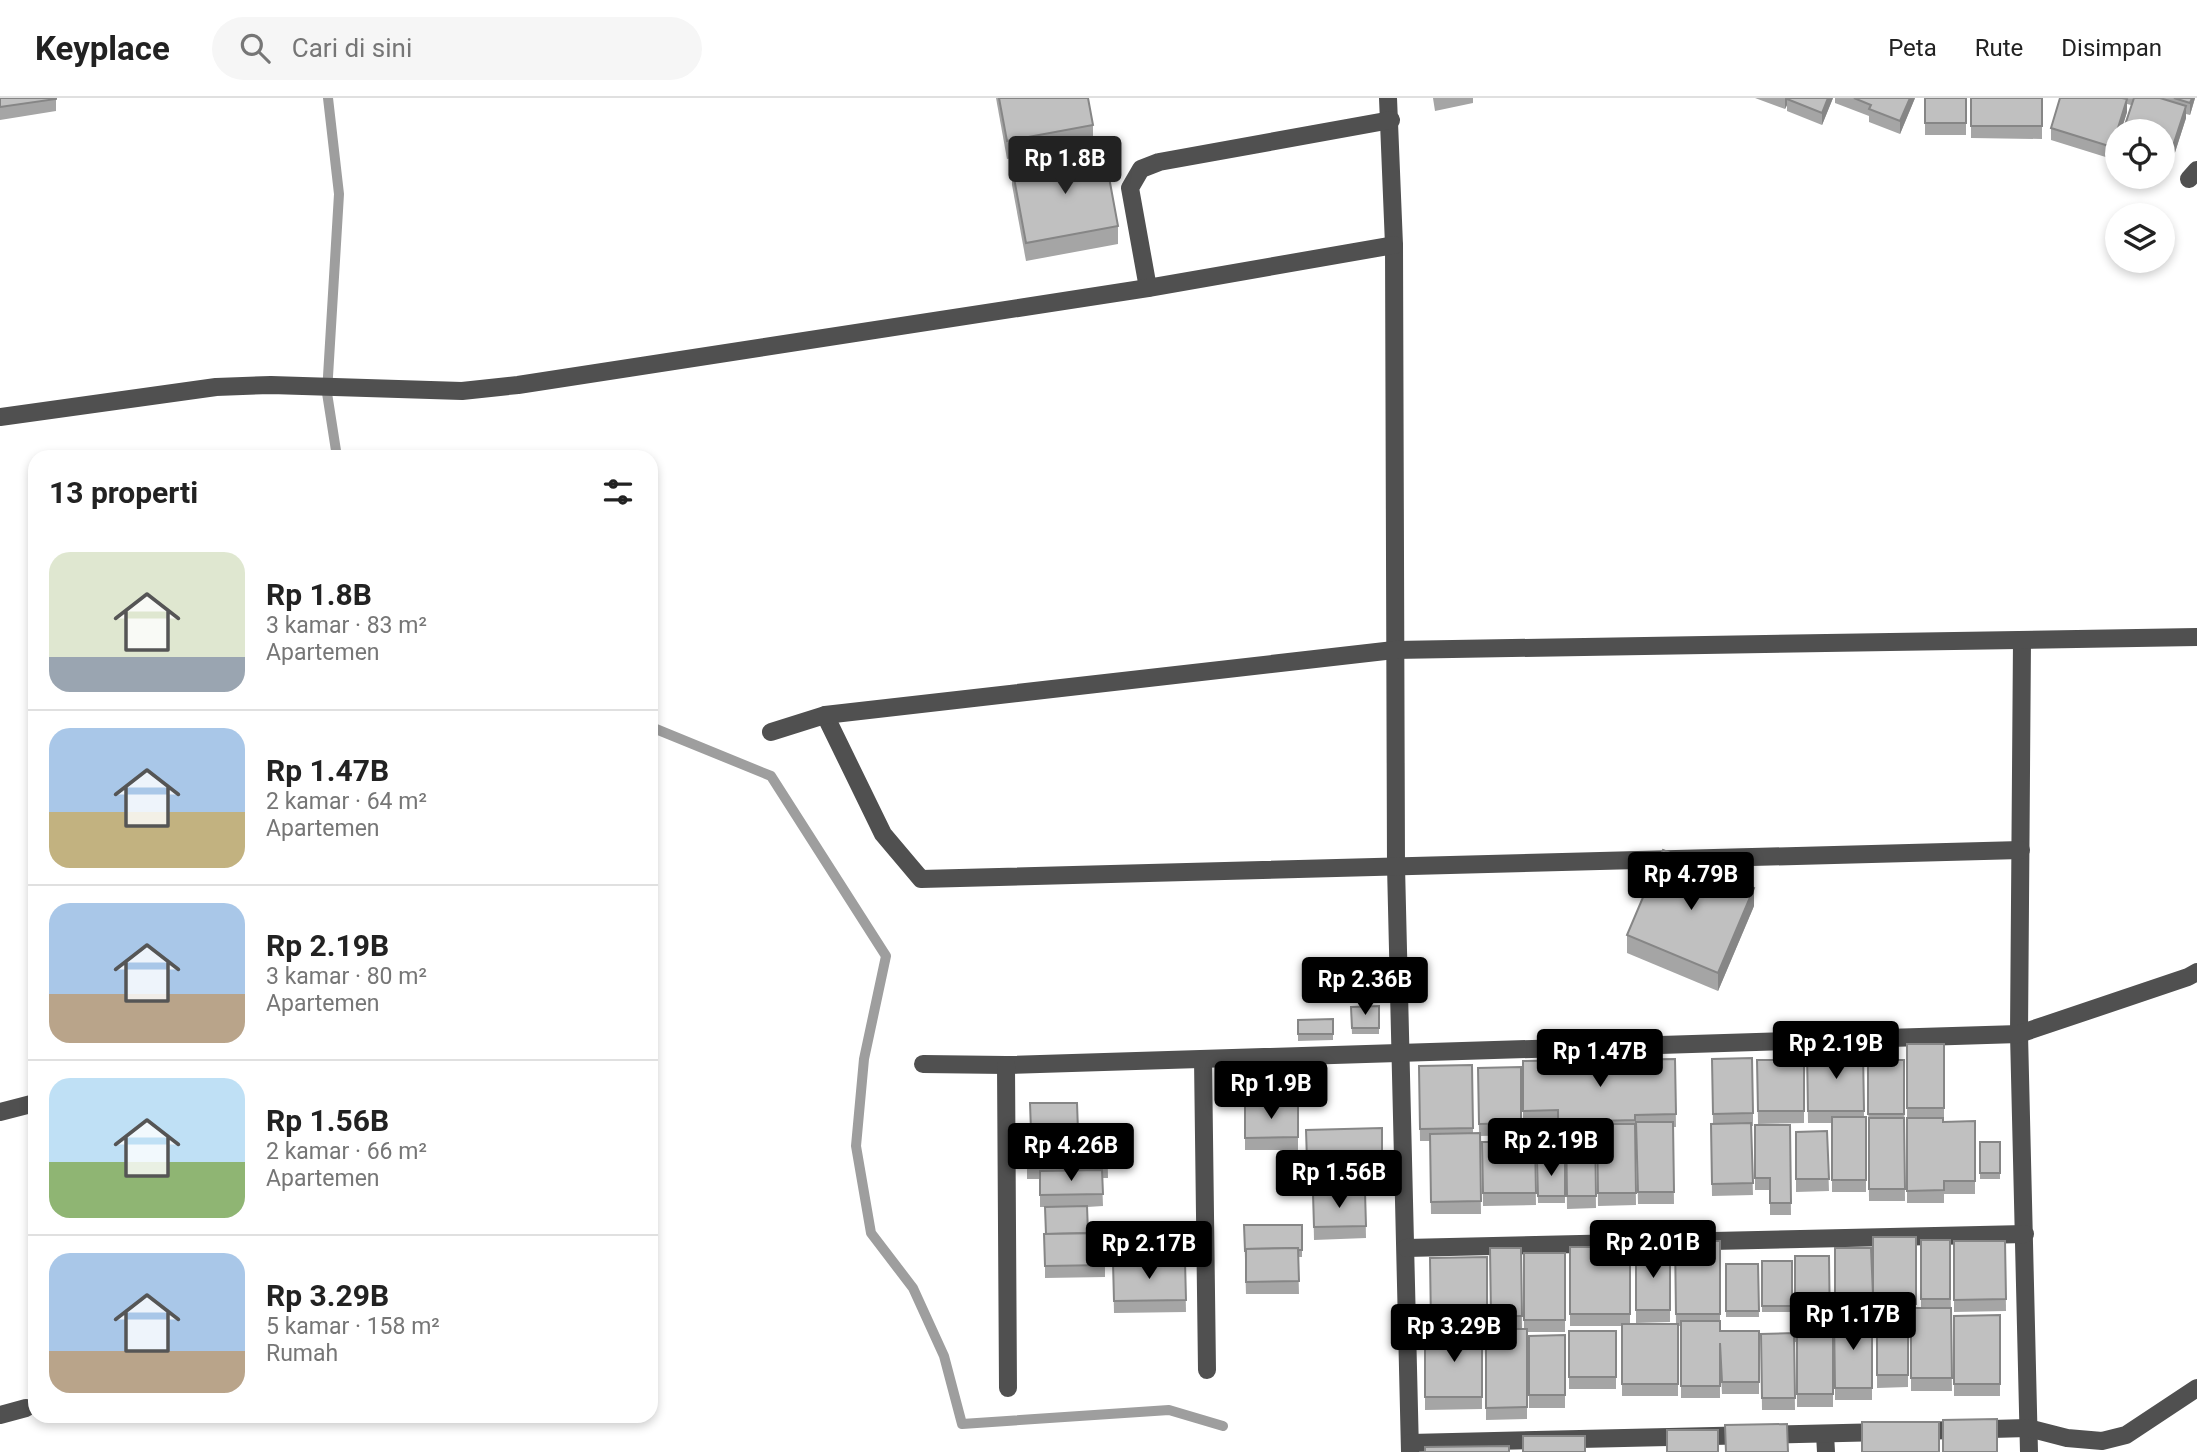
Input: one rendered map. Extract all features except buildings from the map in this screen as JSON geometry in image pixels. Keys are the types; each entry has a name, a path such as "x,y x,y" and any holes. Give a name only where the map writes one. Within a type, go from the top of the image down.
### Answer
{"street":[{"path":"1388,98 1391,120 1394,245 1396,866 1410,1448 1825,1443 2028,1429 2067,1438 2102,1441 2126,1435 2197,1388"},
{"path":"1148,288 1130,188 1141,169 1159,162 1391,120"},
{"path":"0,416 216,387 271,385 462,391 518,385 1148,288 1394,245"},
{"path":"771,732 825,715 1394,650 2197,637"},
{"path":"2022,640 2019,1034 2029,1452"},
{"path":"825,715 883,834 921,879 2021,850"},
{"path":"923,1064 1006,1065 2019,1034 2197,972"},
{"path":"1203,1059 1207,1370"},
{"path":"1006,1065 1008,1388"},
{"path":"0,1112 28,1105"},
{"path":"1406,1248 2025,1234"},
{"path":"0,1415 26,1408"}],"waterway":[{"path":"328,98 339,194 327,393 336,450"},
{"path":"658,730 771,776 886,956 864,1059 856,1146 871,1233 913,1288 944,1356 962,1424 1169,1410 1223,1426"}]}
